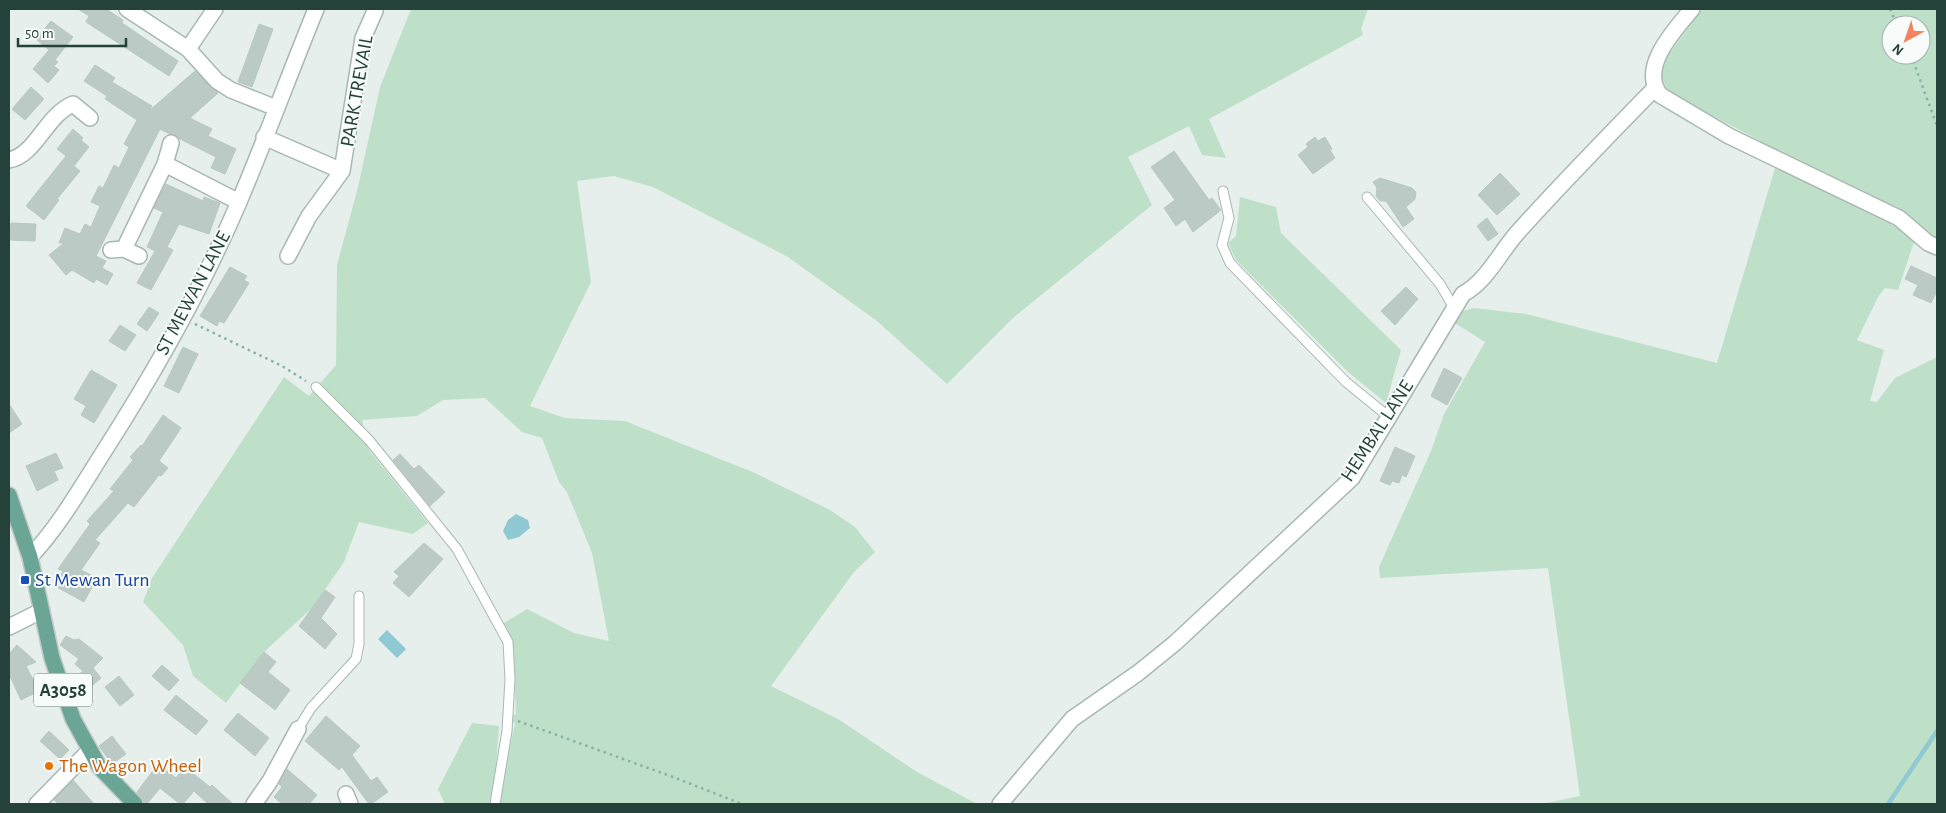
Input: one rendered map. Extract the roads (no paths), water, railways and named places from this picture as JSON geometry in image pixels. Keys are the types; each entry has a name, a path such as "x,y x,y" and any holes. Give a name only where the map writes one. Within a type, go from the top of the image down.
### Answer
{"main road":[{"name":"A3058","path":"9,495 30,557 52,658 73,719 89,751 110,779 135,804"}],"street":[{"path":"127,9 188,48 217,81 231,90 276,108"},
{"path":"188,48 215,9"},
{"name":"ST MEWAN LANE","path":"30,557 62,517 121,424 182,318 239,202 316,9"},
{"path":"1692,9 1666,42 1652,72 1655,88 1667,101 1730,136 1899,218 1928,243 1937,247"},
{"name":"PARK TREVAIL","path":"288,256 309,216 342,171 364,38 375,11"},
{"name":"HEMBAL LANE","path":"1000,804 1072,719 1138,673 1175,643 1352,478 1463,294 1476,287 1509,242 1655,88"},
{"path":"10,164 20,158 61,108 73,104 90,118"},
{"name":"PARK TREVAIL","path":"264,137 342,171"},
{"path":"139,256 117,250 165,164 170,143"},
{"path":"165,164 239,202"},
{"path":"9,627 41,610"},
{"path":"254,804 270,781 298,729"},
{"path":"37,804 89,751"}],"lane":[{"path":"1223,192 1229,218 1222,245 1230,263 1346,382 1389,417"},
{"path":"1367,197 1440,284 1454,308"},
{"path":"316,387 369,440 458,549 508,642 508,718 495,804"},
{"path":"298,729 311,708 356,659 359,644 359,596"}],"water":[{"path":"516,514 528,520 530,528 519,537 508,540 503,531 508,520"},
{"path":"387,630 406,649 397,658 378,639"}],"waterway":[{"path":"1888,804 1937,731"}],"place":[{"name":"St Mewan Turn","path":"25,580"},
{"name":"The Wagon Wheel","path":"49,766"}]}
